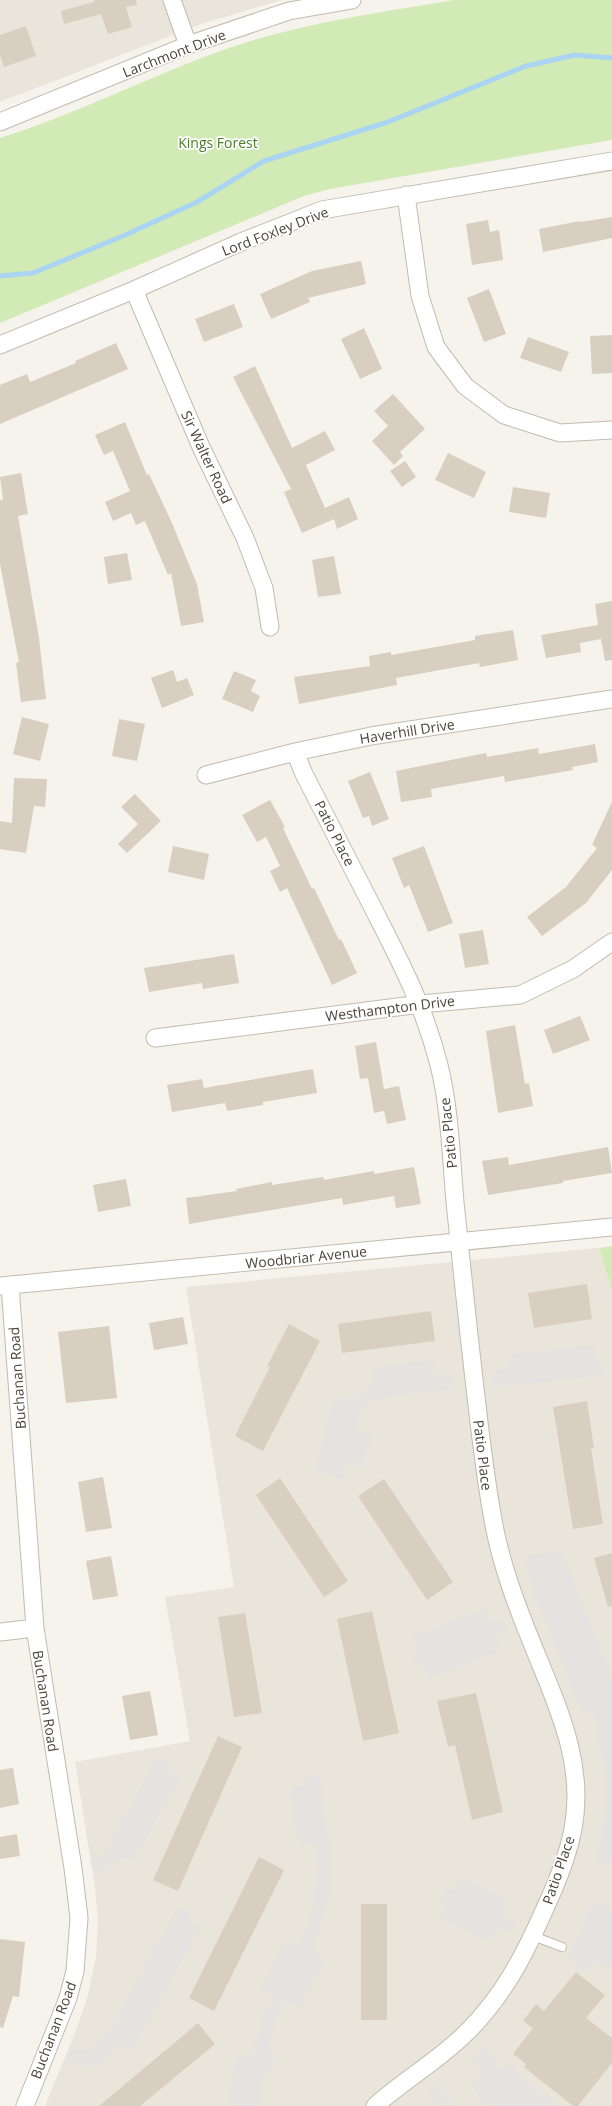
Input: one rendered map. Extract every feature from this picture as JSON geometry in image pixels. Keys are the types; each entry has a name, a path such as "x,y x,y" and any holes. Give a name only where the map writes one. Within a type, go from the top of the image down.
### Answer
{"street":[{"path":"172,0 188,45"},
{"name":"Larchmont Drive","path":"0,122 188,45 289,11 352,0"},
{"name":"Lord Foxley Drive","path":"0,345 134,290 241,242 322,210 612,161"},
{"path":"406,195 420,296 436,347 465,386 504,415 560,433 612,430"},
{"name":"Sir Walter Road","path":"134,290 201,447 245,538 264,588 270,627"},
{"name":"Haverhill Drive","path":"206,775 295,752 371,736 612,699"},
{"name":"Patio Place","path":"295,752 304,774 421,1004 431,1034 445,1096 459,1241 487,1491 497,1540 507,1576 522,1618 561,1714 570,1743 574,1770 574,1823 568,1848 559,1876 533,1936 513,1975 485,2014 443,2054 375,2106"},
{"name":"Westhampton Drive","path":"155,1038 421,1004 520,995 573,969 612,942"},
{"name":"Woodbriar Avenue","path":"5,1286 612,1227"},
{"name":"Buchanan Road","path":"5,1286 35,1628 73,1868 79,1918 75,1971 68,1998 25,2106"},
{"path":"0,1632 35,1628"}],"lane":[{"path":"533,1936 562,1947"}],"shaded area":[{"path":"0,0 282,0 201,24 0,102"},
{"path":"599,1248 612,1292 612,2106 45,2106 77,2028 88,1995 96,1957 98,1921 95,1888 75,1762 190,1741 165,1597 234,1587 186,1287"},
{"path":"594,1345 596,1359 599,1362 604,1362 605,1376 495,1387 493,1371 502,1370 507,1367 511,1354"},
{"path":"434,1360 436,1373 439,1375 453,1373 454,1389 381,1398 373,1402 364,1408 359,1419 358,1427 360,1431 372,1433 363,1468 350,1465 347,1467 344,1479 314,1472 334,1397 352,1399 364,1388 371,1386 374,1383 372,1367"},
{"path":"561,1550 612,1675 612,1860 609,1866 597,1863 606,1800 604,1768 593,1714 590,1712 582,1714 535,1595 523,1556"},
{"path":"484,1608 489,1619 493,1621 503,1618 507,1630 498,1635 497,1639 501,1650 428,1679 423,1667 420,1665 416,1667 411,1653 416,1651 418,1647 413,1636"},
{"path":"157,1757 170,1765 169,1769 181,1777 133,1862 124,1858 120,1859 106,1870 94,1873 91,1859 104,1854"},
{"path":"319,1774 329,1842 331,1869 329,1894 325,1914 312,1950 314,1953 326,1959 300,2008 287,2002 283,2004 268,2051 279,2061 262,2082 261,2106 230,2106 236,2054 252,2055 263,2018 272,1998 271,1994 260,1989 285,1939 296,1944 300,1944 312,1911 317,1869 315,1847 312,1843 298,1845 289,1788 305,1786 304,1777"},
{"path":"460,1877 509,1900 504,1911 505,1915 517,1922 510,1934 499,1929 495,1930 490,1942 439,1919 444,1903 439,1901 445,1888 451,1890 454,1889"},
{"path":"593,1901 612,1909 612,1966 609,1970 596,1961 586,1975 567,1960"},
{"path":"178,1906 191,1913 189,1920 201,1927 133,2050 122,2044 118,2046 111,2056 90,2067 65,2065 70,2048 79,2051 91,2049 105,2038"},
{"path":"486,2044 498,2068 503,2069 514,2064 520,2075 559,2106 484,2106 470,2083 480,2078 481,2074 471,2057"},
{"path":"439,2082 446,2094 461,2106 439,2106 427,2091"}],"green space":[{"name":"Kings Forest","path":"454,0 612,0 612,140 330,189 304,196 0,323 0,138 53,120 181,66 237,45 298,28"},
{"path":"612,1246 612,1291 599,1248"}],"building":[{"path":"94,0 136,0 137,5 126,7 132,27 108,34 101,14 64,24 61,11 94,2"},
{"path":"26,26 36,56 4,67 0,55 0,35"},
{"path":"612,217 612,238 543,252 539,229 580,221"},
{"path":"488,220 490,232 499,230 503,260 472,265 466,224"},
{"path":"361,261 366,284 308,298 310,302 271,319 260,294 312,271"},
{"path":"489,289 506,334 484,342 467,298"},
{"path":"234,304 243,327 204,342 195,319"},
{"path":"364,328 382,369 360,379 341,339"},
{"path":"612,335 612,373 592,374 590,336"},
{"path":"528,337 569,352 561,372 520,358"},
{"path":"116,343 128,369 0,424 0,385 27,374 30,382 76,363 75,361"},
{"path":"255,366 292,448 325,431 335,450 306,465 325,508 349,497 358,519 337,529 334,519 302,533 284,492 291,489 233,377"},
{"path":"393,394 425,429 400,452 403,456 394,465 372,441 388,426 374,411"},
{"path":"125,422 147,475 149,474 172,523 197,584 204,622 181,626 171,573 168,575 145,521 136,525 131,513 113,521 105,502 130,491 113,451 104,455 95,435"},
{"path":"448,453 486,472 474,498 435,480"},
{"path":"405,461 416,477 402,487 390,471"},
{"path":"21,473 28,514 18,516 39,638 46,699 21,702 16,663 19,662 0,564 0,500 3,500 0,477"},
{"path":"513,487 550,493 546,518 509,512"},
{"path":"127,553 132,580 108,584 104,557"},
{"path":"334,556 341,594 318,597 312,560"},
{"path":"612,601 612,660 605,661 601,639 580,643 581,652 546,658 541,635 598,625 595,604"},
{"path":"513,630 518,660 480,667 479,663 396,678 397,685 299,704 294,677 370,666 369,656 391,652 391,655 475,640 475,636"},
{"path":"173,670 177,682 187,678 194,695 162,708 151,678"},
{"path":"234,671 256,680 251,691 260,696 253,712 222,699"},
{"path":"22,717 49,724 40,761 13,754"},
{"path":"119,719 145,724 137,761 112,756"},
{"path":"595,744 598,762 572,767 573,770 505,782 504,776 431,789 432,797 401,802 396,771 486,753 487,757 538,748 539,754"},
{"path":"370,772 389,819 372,826 369,816 363,818 348,781"},
{"path":"14,778 47,779 45,807 34,806 26,853 0,849 0,821 12,823"},
{"path":"135,794 161,821 127,853 118,844 138,824 121,807"},
{"path":"270,800 285,827 283,828 312,889 314,888 357,973 332,985 287,888 280,892 270,871 280,866 266,837 257,842 242,815"},
{"path":"612,802 612,870 586,903 542,936 527,917 566,887 597,848 592,845"},
{"path":"173,846 209,854 204,880 168,872"},
{"path":"424,846 453,923 428,932 409,885 404,888 392,858"},
{"path":"483,930 489,964 465,968 459,934"},
{"path":"234,954 239,983 203,989 202,983 149,992 144,968"},
{"path":"580,1016 590,1040 553,1054 544,1030"},
{"path":"515,1025 525,1084 529,1083 533,1106 498,1113 486,1031"},
{"path":"376,1042 384,1089 399,1086 406,1120 387,1124 384,1111 374,1113 368,1078 360,1079 355,1046"},
{"path":"313,1069 317,1093 263,1102 263,1105 227,1111 225,1103 172,1112 167,1085 202,1079 204,1088"},
{"path":"608,1147 612,1173 563,1181 563,1183 488,1195 482,1161 508,1157 509,1165"},
{"path":"414,1167 421,1204 396,1208 394,1196 343,1205 342,1198 189,1224 186,1198 237,1191 236,1189 272,1182 272,1185 323,1177 324,1180 374,1171 374,1174"},
{"path":"126,1179 131,1206 98,1212 93,1185"},
{"path":"587,1284 592,1319 534,1328 528,1293"},
{"path":"431,1311 435,1341 342,1353 338,1324"},
{"path":"183,1317 188,1344 154,1350 149,1323"},
{"path":"289,1324 320,1341 263,1451 235,1436 270,1367 267,1366"},
{"path":"109,1326 117,1398 66,1403 58,1332"},
{"path":"587,1401 594,1448 591,1448 603,1524 573,1529 553,1407"},
{"path":"103,1477 112,1528 86,1532 78,1482"},
{"path":"280,1478 348,1581 324,1597 256,1495"},
{"path":"384,1479 453,1582 427,1600 358,1496"},
{"path":"612,1553 612,1606 608,1607 594,1558"},
{"path":"111,1556 118,1596 93,1600 86,1561"},
{"path":"372,1611 399,1733 363,1741 337,1619"},
{"path":"245,1613 262,1713 234,1717 218,1617"},
{"path":"150,1691 158,1735 130,1740 122,1696"},
{"path":"476,1693 503,1812 472,1820 455,1745 448,1747 437,1701"},
{"path":"218,1736 242,1747 178,1891 153,1880"},
{"path":"13,1768 19,1804 0,1808 0,1770"},
{"path":"17,1834 20,1856 0,1859 0,1837"},
{"path":"259,1857 284,1870 214,2011 189,1998"},
{"path":"361,1904 387,1904 387,2020 361,2020"},
{"path":"0,1939 25,1942 19,1997 13,1996 3,2028 0,2027"},
{"path":"576,1972 605,1995 586,2018 612,2038 612,2063 578,2106 573,2106 524,2067 526,2064 513,2054 533,2028 523,2021 536,2004 544,2011"},
{"path":"198,2023 215,2044 140,2106 99,2106"}],"waterway":[{"path":"0,276 33,273 123,236 197,202 264,161 388,122 526,66 575,55 612,58"}]}
